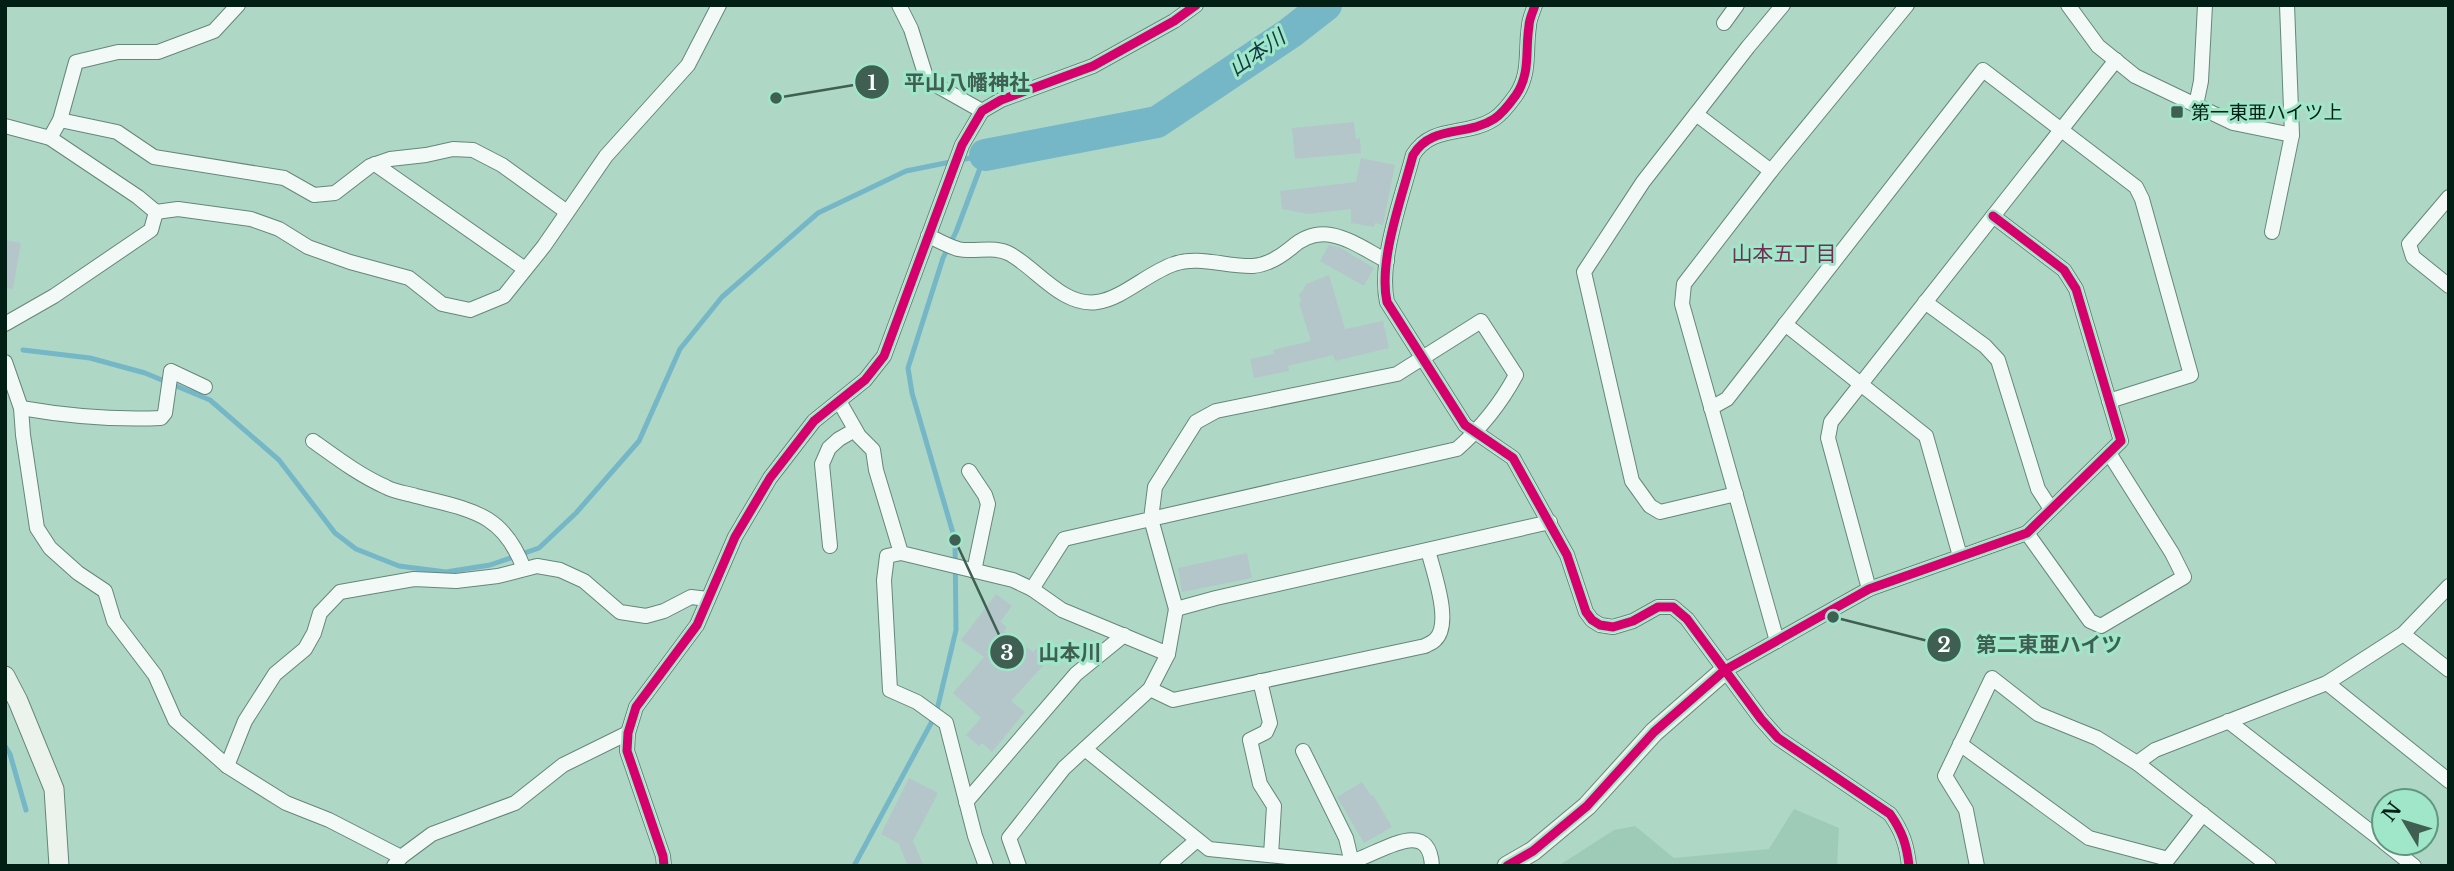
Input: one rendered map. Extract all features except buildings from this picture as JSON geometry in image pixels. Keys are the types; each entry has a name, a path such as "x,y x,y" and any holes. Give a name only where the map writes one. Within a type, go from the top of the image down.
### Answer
{"street":[{"path":"50,138 60,120 76,62 118,52 158,52 214,32 237,5"},
{"path":"5,126 50,138 156,212 178,209 251,219 279,229 308,247 349,262 409,278 442,304 470,310 504,296 568,212 606,156 688,65 719,5"},
{"path":"899,5 911,29 928,80 982,111"},
{"path":"664,866 663,856 627,751 628,733 636,707 697,625 735,537 770,478 814,421 865,380 884,356 962,145 982,111 1001,100 1093,66 1174,21 1196,5"},
{"path":"1535,5 1528,24 1527,71 1517,94 1496,118 1477,127 1430,137 1419,145 1413,155 1387,261 1384,286 1387,302 1465,425 1513,458 1567,555 1586,611 1592,620 1600,625 1613,627 1633,621 1658,607 1673,607 1687,619 1761,719 1779,738 1890,814 1907,845 1909,866"},
{"path":"1724,23 1737,5"},
{"path":"1735,494 1660,512 1650,506 1632,481 1584,272 1643,182 1783,5"},
{"path":"1777,641 1682,304 1684,284 1771,171 1907,5"},
{"path":"2068,5 2098,46 2135,76 2233,123 2292,135"},
{"path":"2196,105 2202,81 2205,5"},
{"path":"2272,232 2292,135 2287,5"},
{"path":"1868,589 1828,438 1831,422 2116,61"},
{"path":"1711,408 1727,399 1983,70 2136,187 2143,199 2192,374 2109,401"},
{"path":"1696,114 1771,171"},
{"path":"60,120 117,132 154,157 284,178 314,195 335,193 375,164 390,159 453,149 473,150 502,165 568,212"},
{"path":"375,164 525,269"},
{"path":"2449,197 2409,244 2413,257 2449,286"},
{"path":"5,324 54,296 152,230 156,212"},
{"path":"1507,866 1533,851 1587,806 1654,732 1725,670 1868,589 2027,533 2121,441 2076,289 2064,271 1993,216"},
{"path":"928,236 958,249 1009,253 1063,293 1080,301 1098,302 1173,264 1188,260 1253,266 1268,264 1300,239 1317,233 1335,234 1387,261"},
{"path":"1925,302 1985,346 1998,360 2038,489 2051,509"},
{"path":"1019,866 1009,838 1064,768 1150,690 1168,654 1176,609 1151,519 1155,487 1196,422 1216,411 1397,373 1481,321 1517,375 1506,394 1476,432 1457,449 1151,519 1064,539 1032,589"},
{"path":"1785,324 1926,436 1960,556"},
{"path":"5,362 21,408 37,528 50,548 105,592 114,621 155,675 175,720 227,766 286,803 329,820 399,863 432,834 515,803 563,765 628,733"},
{"path":"21,408 65,416 161,418 165,413 171,370 205,387"},
{"path":"839,401 855,430 873,450 876,470 901,553"},
{"path":"830,546 822,464 829,448 855,430"},
{"path":"313,441 357,472 388,489 485,516 500,528 516,548 524,569"},
{"path":"2027,533 2090,621 2101,625 2183,577 2172,553 2109,453"},
{"path":"969,471 985,495 988,505 974,571"},
{"path":"1176,609 1550,523"},
{"path":"1150,690 1173,700 1425,646 1435,640 1441,631 1444,617 1428,550"},
{"path":"986,866 975,836 946,723 918,702 890,690 884,580 887,556 901,553 1013,580 1032,589 1062,610 1168,654"},
{"path":"227,766 245,721 275,674 306,649 320,613 340,592 414,579 456,581 498,576 537,566 560,570 584,582 620,612 646,616 664,611 691,597 708,599"},
{"path":"2137,763 2155,750 2327,683 2403,634 2449,586"},
{"path":"2403,634 2449,670"},
{"path":"966,803 1076,674 1124,635"},
{"path":"5,676 54,789 59,866"},
{"path":"1976,866 1966,810 1945,776 1992,678 2038,714 2097,738 2137,763 2269,866"},
{"path":"1260,681 1270,723 1266,732 1250,740 1260,783 1274,806 1280,859"},
{"path":"2327,683 2449,781"},
{"path":"2228,721 2370,832"},
{"path":"1960,744 2089,838 2168,859 2203,814"},
{"path":"1085,748 1209,849 1280,859 1352,863 1401,840 1415,840 1426,845 1432,855 1433,866"},
{"path":"1303,751 1346,838 1352,863"},
{"path":"1167,866 1197,839"}],"green space":[{"path":"1794,809 1839,828 1837,866 1558,866 1614,830 1635,826 1674,858 1769,849"}],"waterway":[{"name":"山本川","path":"985,155 1157,122 1290,33 1326,5"},
{"path":"23,350 90,358 145,373 210,400 279,460 335,533 356,549 399,566 446,572 490,565 539,548 576,513 639,441 680,349 722,297 818,213 906,171 985,155"},
{"name":"山本川","path":"854,866 936,714 956,630 955,540 912,393 908,368 943,258 956,232 985,155"},
{"path":"5,746 10,754 26,810"}],"cycle path":[{"path":"664,866 663,856 627,751 628,733 636,707 697,625 735,537 770,478 814,421 865,380 884,356 962,145 982,111 1001,100 1093,66 1174,21 1196,5"},
{"path":"1535,5 1529,23 1524,78 1509,104 1497,117 1483,124 1430,139 1413,155 1388,249 1385,286 1387,302 1465,425 1513,458 1567,555 1586,612 1592,620 1600,625 1613,627 1633,621 1658,607 1673,607 1687,619 1778,738 1890,814 1903,838 1909,866"},
{"path":"1507,866 1533,851 1587,806 1654,732 1725,670 1869,589 2027,533 2121,441 2076,289 2064,270 1993,216"}],"place":[{"name":"平山八幡神社","path":"776,98"},
{"name":"第一東亜ハイツ上","path":"2177,112"},
{"name":"山本川","path":"955,540"},
{"name":"第二東亜ハイツ","path":"1833,617"}],"district":[{"name":"山本五丁目","path":"1784,254"}]}
